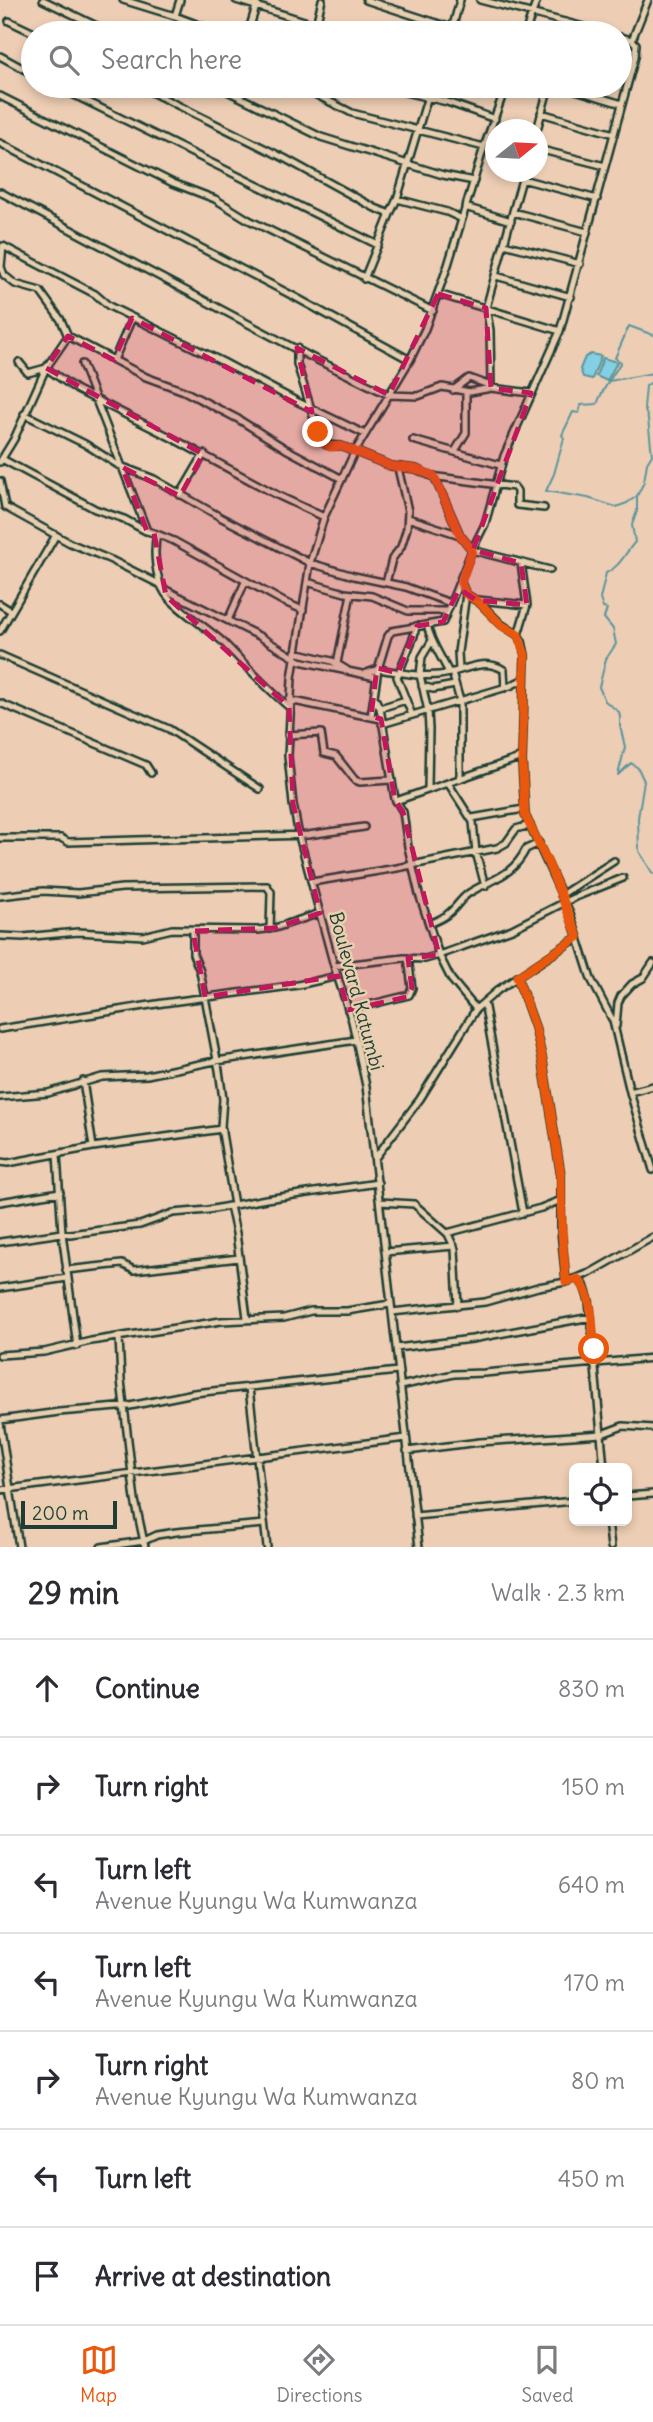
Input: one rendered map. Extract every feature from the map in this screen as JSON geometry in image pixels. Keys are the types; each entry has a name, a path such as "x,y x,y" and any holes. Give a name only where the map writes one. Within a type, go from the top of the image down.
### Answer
{"street":[{"path":"43,0 86,21"},
{"path":"123,0 188,21"},
{"path":"175,16 180,0"},
{"path":"236,0 257,3 306,21"},
{"path":"318,21 323,0"},
{"path":"366,0 424,21"},
{"path":"455,21 460,0"},
{"path":"480,0 497,2 562,21"},
{"path":"530,21 537,0"},
{"path":"632,68 637,46 632,40 648,0"},
{"path":"252,21 257,3"},
{"path":"9,21 21,27"},
{"path":"0,57 21,68"},
{"path":"0,96 173,183 215,199 248,220 433,311"},
{"path":"80,98 378,245"},
{"path":"163,98 390,214"},
{"path":"241,98 321,137 474,181"},
{"path":"324,98 352,113 484,147"},
{"path":"364,279 397,199 427,98 495,119"},
{"name":"Boulevard Katumbi","path":"495,119 502,98"},
{"path":"540,119 544,98"},
{"path":"602,98 622,104"},
{"path":"371,716 376,677 388,636 397,629 443,622 461,583 472,550 485,524 500,465 560,331 624,98"},
{"path":"541,114 614,134"},
{"path":"0,143 410,360"},
{"name":"Boulevard Katumbi","path":"419,1547 368,1098 356,1040 299,836 291,788 289,704 310,563 324,517 354,453 410,360 433,311 484,147"},
{"path":"548,152 605,166"},
{"path":"491,387 491,330 486,308 521,182"},
{"path":"533,182 597,199"},
{"path":"0,192 389,395 418,396 442,387 466,392 491,387"},
{"path":"397,199 447,212 462,219"},
{"path":"466,207 511,221"},
{"path":"513,212 587,232"},
{"path":"504,244 580,264"},
{"path":"342,478 184,391 146,377 68,336 61,320 40,291 15,284 4,275 1,267 2,245 95,294 105,304 149,324 177,342 223,362 365,434"},
{"path":"496,276 571,297"},
{"path":"438,294 560,331"},
{"path":"114,360 132,318"},
{"path":"68,336 46,368 15,439 1,460 95,509 174,541 245,582 303,610"},
{"path":"297,348 297,364 322,442 330,447 341,446 398,468 516,488 518,505 544,508"},
{"path":"19,362 28,373 46,368 95,399 324,517"},
{"path":"82,364 147,531"},
{"path":"453,390 469,378 491,387 531,393"},
{"path":"455,451 466,433 466,392"},
{"path":"24,414 85,444 122,467 146,475 310,563 450,603"},
{"path":"413,440 500,465"},
{"path":"180,495 204,454"},
{"path":"386,583 392,559 401,547 408,518 398,468"},
{"path":"437,476 460,535 472,550 550,570"},
{"path":"0,485 5,507 56,535 161,585 309,664 376,677"},
{"path":"408,518 460,535"},
{"path":"157,534 155,543 161,585 166,596 221,641 247,670 289,704 371,716 381,721 412,715 524,680"},
{"path":"0,631 56,535"},
{"path":"518,635 527,605 521,563"},
{"path":"228,620 245,582"},
{"path":"307,582 351,594 372,596 408,611 447,611"},
{"path":"460,779 460,701 453,672 466,594 461,583"},
{"path":"337,663 351,594"},
{"path":"466,594 476,600 501,625 518,635 524,647 524,809 578,937 586,968 610,1014 653,1170"},
{"path":"476,600 527,605"},
{"path":"0,604 11,611"},
{"path":"427,625 430,642 422,657 420,675 428,710 428,789"},
{"path":"412,715 397,680 416,626"},
{"path":"430,642 453,672"},
{"path":"295,655 337,663 350,671"},
{"path":"1,657 169,729 260,789"},
{"path":"364,674 378,669 420,675 453,672 477,665 497,666 505,673 505,688"},
{"path":"422,686 433,689 455,685"},
{"path":"374,697 380,708 391,780 403,812 419,894 439,955 451,979 476,1009"},
{"path":"380,708 406,700"},
{"path":"0,703 146,765 151,773"},
{"path":"288,735 321,733 324,753 336,756 355,780 365,783 391,780"},
{"path":"397,801 523,757"},
{"path":"448,783 472,818 476,852 485,886"},
{"path":"472,818 524,809"},
{"path":"312,882 503,845 516,829 530,825"},
{"path":"0,838 61,838 68,842 299,836 364,827"},
{"path":"429,924 449,913 466,895 485,886 521,860 526,849 539,843"},
{"path":"561,895 614,862"},
{"path":"334,966 408,958 425,959 439,955 523,924 564,902 623,878"},
{"path":"0,896 43,891 265,885 271,892 270,929"},
{"path":"0,936 23,937 78,932 143,936 172,929 270,929 320,913"},
{"path":"193,931 192,949 200,971 223,1099 222,1129 247,1318"},
{"path":"375,1157 420,1099 476,1009 517,977 578,937"},
{"path":"348,1010 410,996 412,988 408,958"},
{"path":"616,1035 618,1003 627,989 643,978 653,963"},
{"path":"0,1029 298,985 338,976"},
{"path":"517,977 535,1027 542,1058 561,1176 566,1282"},
{"path":"484,1002 523,1213"},
{"path":"0,1097 48,1093 102,1077 171,1071 216,1061 356,1040"},
{"path":"83,1081 93,1147"},
{"path":"630,1093 653,1086"},
{"path":"0,1162 8,1163 93,1147 222,1129"},
{"path":"57,1154 62,1233 77,1346"},
{"path":"0,1242 132,1227 173,1213 378,1183"},
{"path":"0,1202 60,1192"},
{"path":"447,1233 561,1200"},
{"path":"380,1202 414,1204 447,1233 454,1246 458,1306"},
{"path":"392,1312 485,1302 578,1279 653,1237"},
{"path":"384,1252 454,1246"},
{"path":"66,1270 122,1265 134,1270 239,1258"},
{"path":"0,1288 67,1278"},
{"path":"578,1279 586,1292 591,1317 604,1463"},
{"path":"0,1356 44,1352 119,1337 247,1318 284,1318 311,1311 347,1311 390,1304"},
{"path":"396,1348 472,1339 591,1317"},
{"path":"119,1337 135,1500 145,1544"},
{"path":"400,1386 454,1374 653,1359"},
{"path":"19,1547 0,1421 59,1412 124,1407 194,1393 398,1371"},
{"path":"249,1388 267,1547"},
{"path":"407,1451 480,1442 603,1434 623,1426 653,1428"},
{"path":"0,1490 406,1438"},
{"path":"632,1496 653,1494"},
{"path":"415,1516 569,1501"},
{"path":"101,1547 145,1544 157,1535 176,1532 264,1524"},
{"path":"609,1526 611,1547"}],"highlighted area":[{"path":"438,294 486,308 491,388 531,393 473,550 521,563 527,605 476,600 459,589 443,622 417,626 398,673 377,668 371,716 381,719 395,800 403,812 439,955 408,958 412,988 407,997 348,1010 338,976 205,997 193,931 275,928 320,913 293,804 289,707 166,596 154,533 147,531 122,467 180,496 203,454 46,368 68,336 114,360 132,318 312,412 297,348 389,395"}],"water":[{"path":"591,354 601,356 592,379 583,377 580,369 585,357"},
{"path":"603,358 617,362 607,381 596,376"}],"waterway":[{"path":"637,496 616,507 588,498 546,491 554,474 564,438 562,435 573,412 579,413 581,405 597,404 621,362 615,358 629,326 653,335"},
{"path":"609,381 653,373"},
{"path":"653,381 646,386 644,408 652,455 637,496 637,511 632,525 635,542 619,563 606,573 600,599 603,608 607,609 604,618 613,629 616,644 606,659 599,687 605,701 619,712 625,747 618,775 631,763 638,768 644,781 638,818 639,851 653,874"}],"route":[{"path":"318,432 322,442 330,447 341,446 391,466 416,469 434,476 460,535 472,550 462,587 466,594 480,603 491,616 518,635 522,641 525,655 522,761 525,815 578,937 517,977 535,1027 543,1062 561,1176 566,1282 578,1279 584,1285 589,1301 594,1349"}]}
